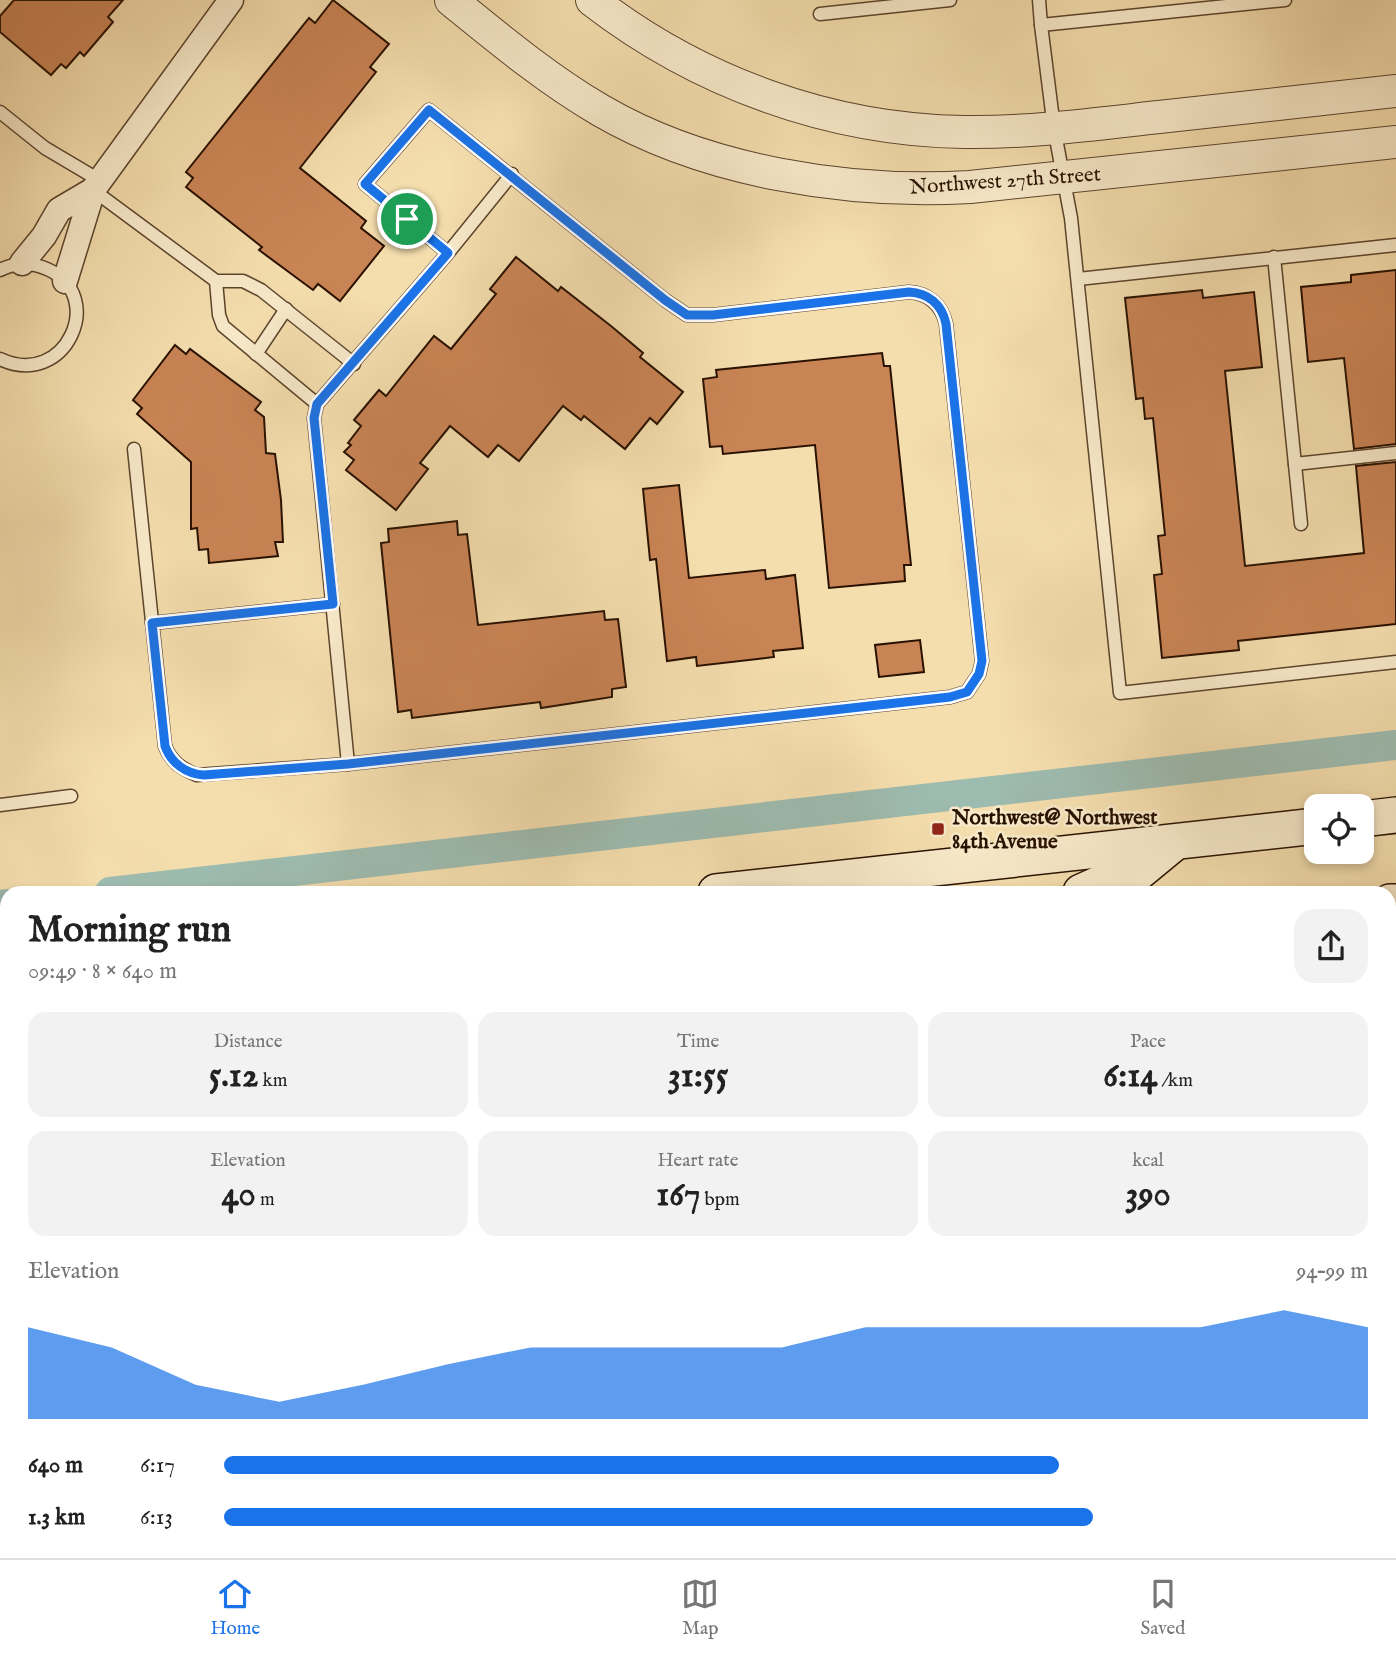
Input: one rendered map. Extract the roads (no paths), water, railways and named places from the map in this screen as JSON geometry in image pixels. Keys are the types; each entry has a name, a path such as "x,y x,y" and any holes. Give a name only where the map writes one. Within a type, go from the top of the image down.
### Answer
{"main road":[{"path":"1374,818 1396,815"},
{"path":"772,886 1304,827"},
{"path":"1094,886 1134,876 1174,843"}],"street":[{"path":"65,281 96,185 232,0"},
{"name":"Northwest 27th Street","path":"451,0 539,69 599,110 644,132 713,157 804,178 877,187 950,188 1396,142"},
{"path":"592,0 644,37 712,74 768,97 868,122 929,130 995,132 1054,128 1396,91"},
{"path":"11,267 44,236 59,210 96,185"}],"lane":[{"path":"820,14 950,0"},
{"path":"1039,0 1054,128 1071,218 1121,693 1396,662"},
{"path":"1041,25 1285,0"},
{"path":"134,449 165,746 178,765 188,772 204,775 348,764 950,697 967,692 981,669 982,661 946,324 938,305 923,295 909,292 713,315 687,315 429,110 365,184 448,253"},
{"path":"0,112 216,281 243,281 253,285 354,364"},
{"path":"348,764 314,431 317,404 354,364 512,174"},
{"path":"1078,279 1396,245"},
{"path":"1274,257 1301,524"},
{"path":"0,359 24,366 39,364 64,349 72,337 76,315 72,294 65,281 45,268 11,267"},
{"path":"216,281 219,315 223,326 317,404"},
{"path":"256,354 286,309"},
{"path":"1295,464 1396,453"},
{"path":"152,623 333,604"},
{"path":"0,805 71,796"}],"waterway":[{"path":"162,886 1396,745"}],"place":[{"name":"Northwest@ Northwest 84th Avenue","path":"938,829"}]}
